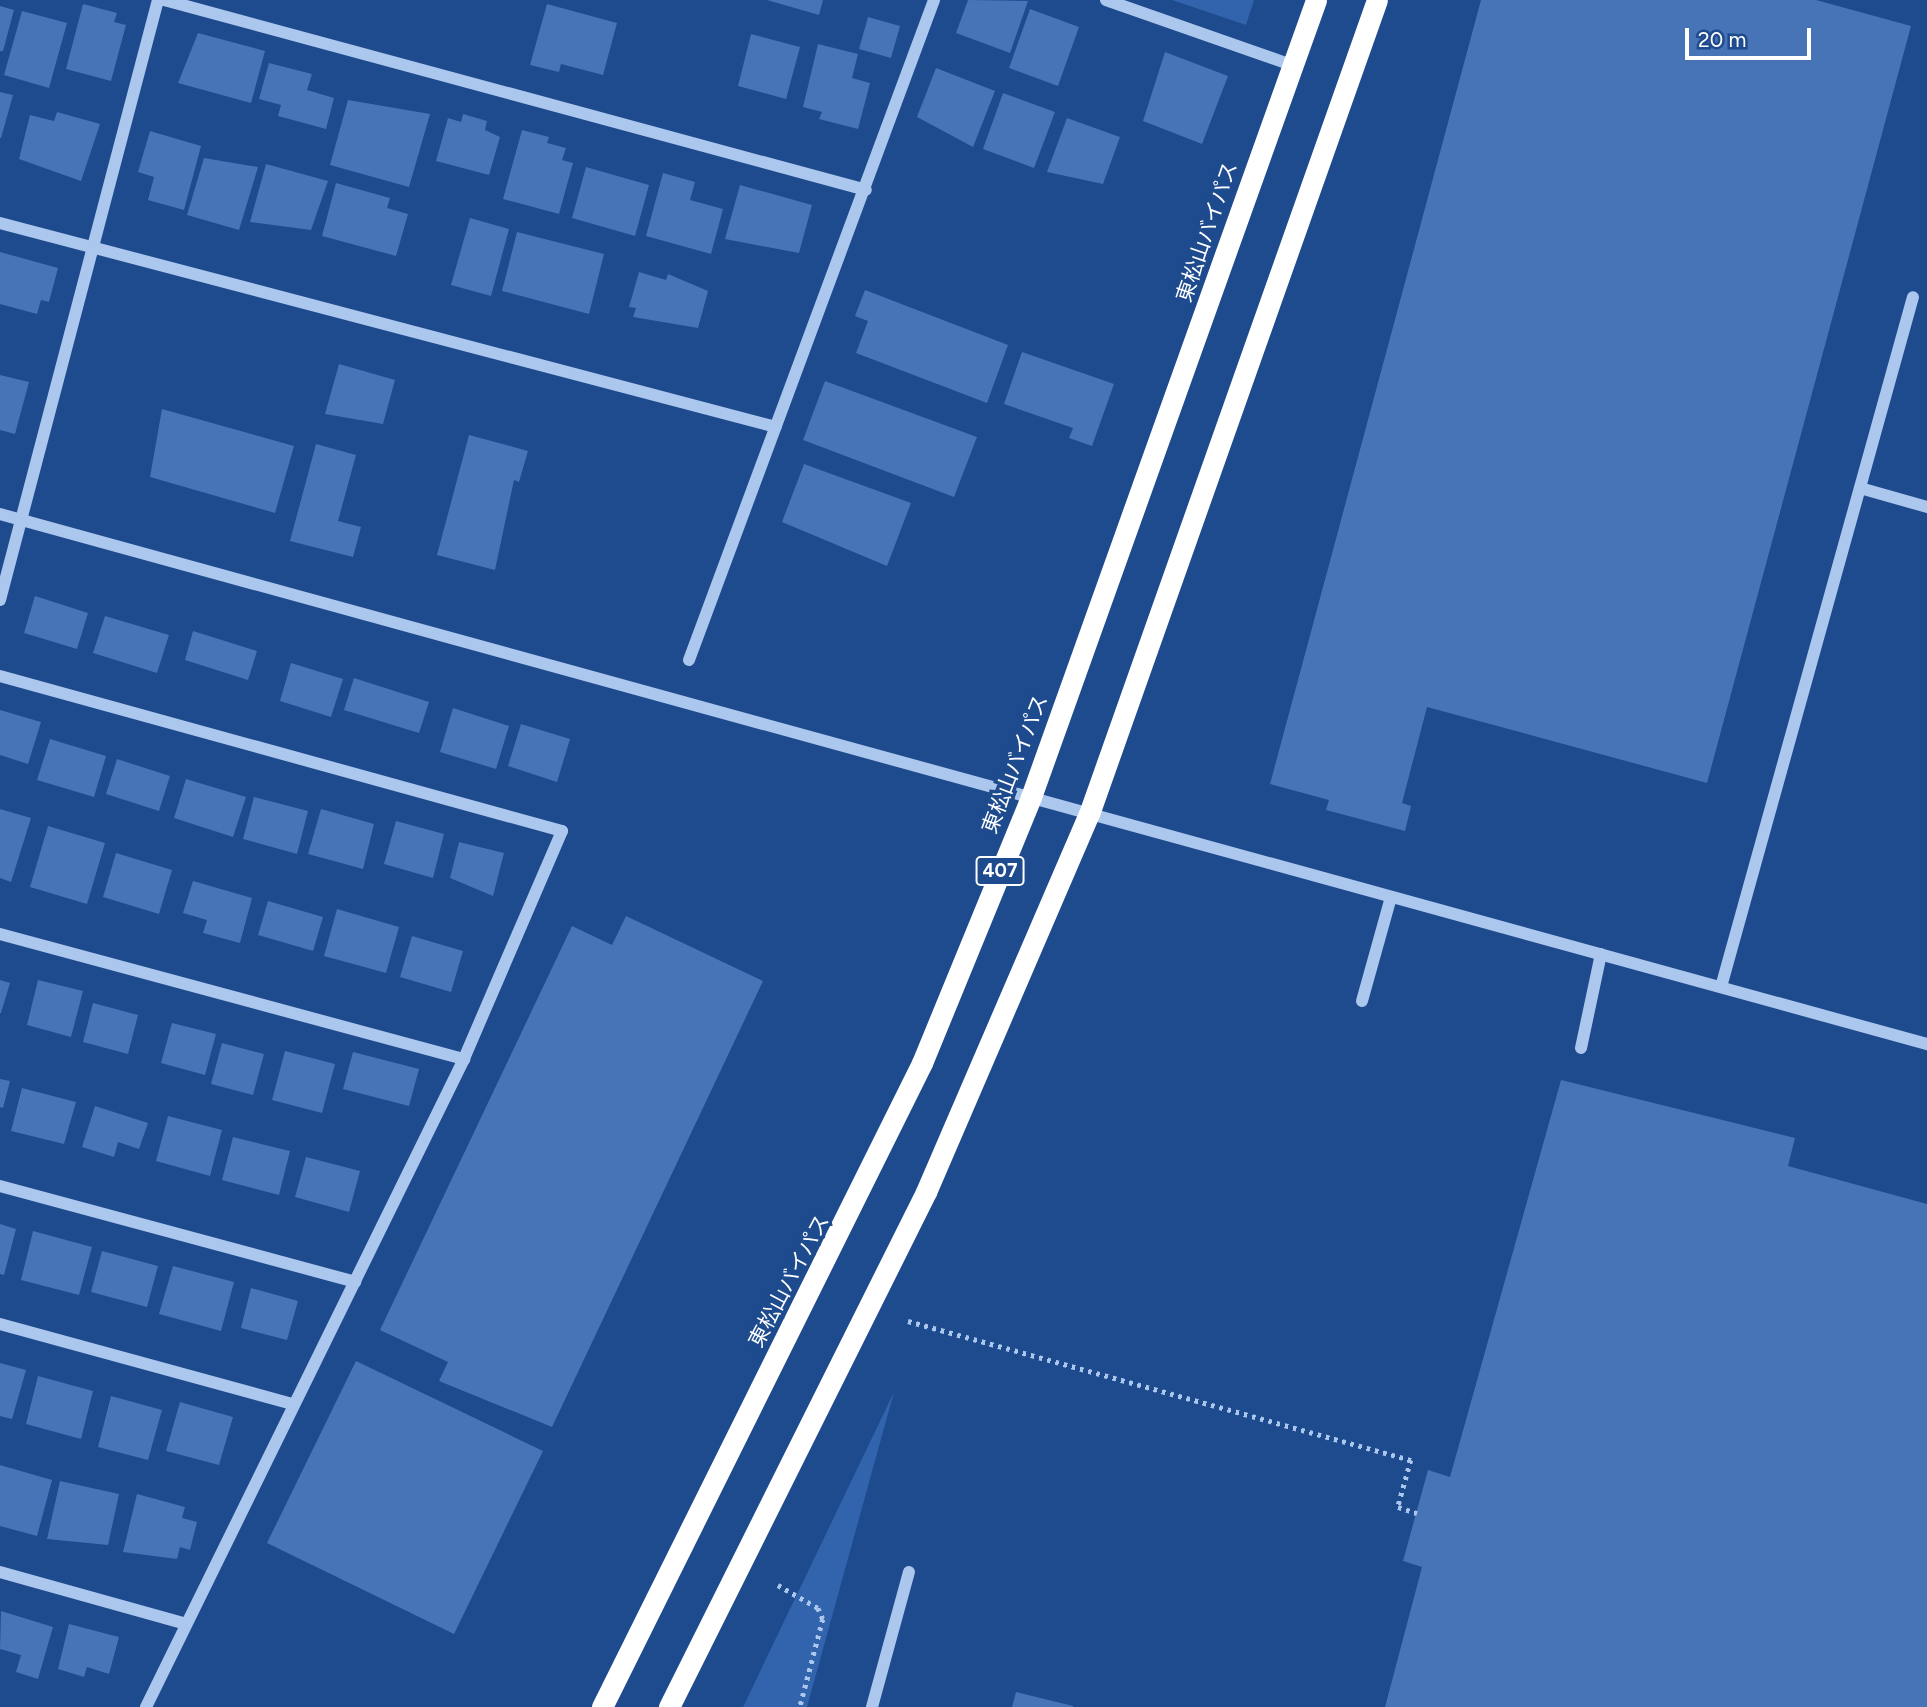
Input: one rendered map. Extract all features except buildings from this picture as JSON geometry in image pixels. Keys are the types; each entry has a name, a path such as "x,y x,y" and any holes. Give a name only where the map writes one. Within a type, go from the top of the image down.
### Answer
{"highway":[{"name":"東松山バイパス","path":"602,1707 875,1164 1031,797 1316,0"},
{"name":"407","path":"669,1707 926,1192 1089,814 1377,0"}],"street":[{"path":"0,600 158,0"},
{"path":"164,0 866,190"},
{"path":"689,660 866,190 934,0"},
{"path":"1106,0 1292,65"},
{"path":"0,223 776,427"},
{"path":"1721,988 1913,297"},
{"path":"1860,488 1927,507"},
{"path":"0,514 1927,1044"},
{"path":"0,676 562,831 464,1059 292,1404 146,1707"},
{"path":"1362,1001 1391,897"},
{"path":"0,934 464,1059"},
{"path":"1581,1048 1601,954"},
{"path":"0,1186 355,1282"},
{"path":"0,1324 292,1404"},
{"path":"0,1572 186,1624"},
{"path":"872,1707 909,1572"}],"path":[{"path":"908,1321 1411,1460 1398,1507 1417,1513"},
{"path":"778,1585 818,1608 823,1619 800,1707"}],"shaded area":[{"path":"1172,0 1254,0 1246,25"},
{"path":"894,1392 807,1707 743,1707"}]}
